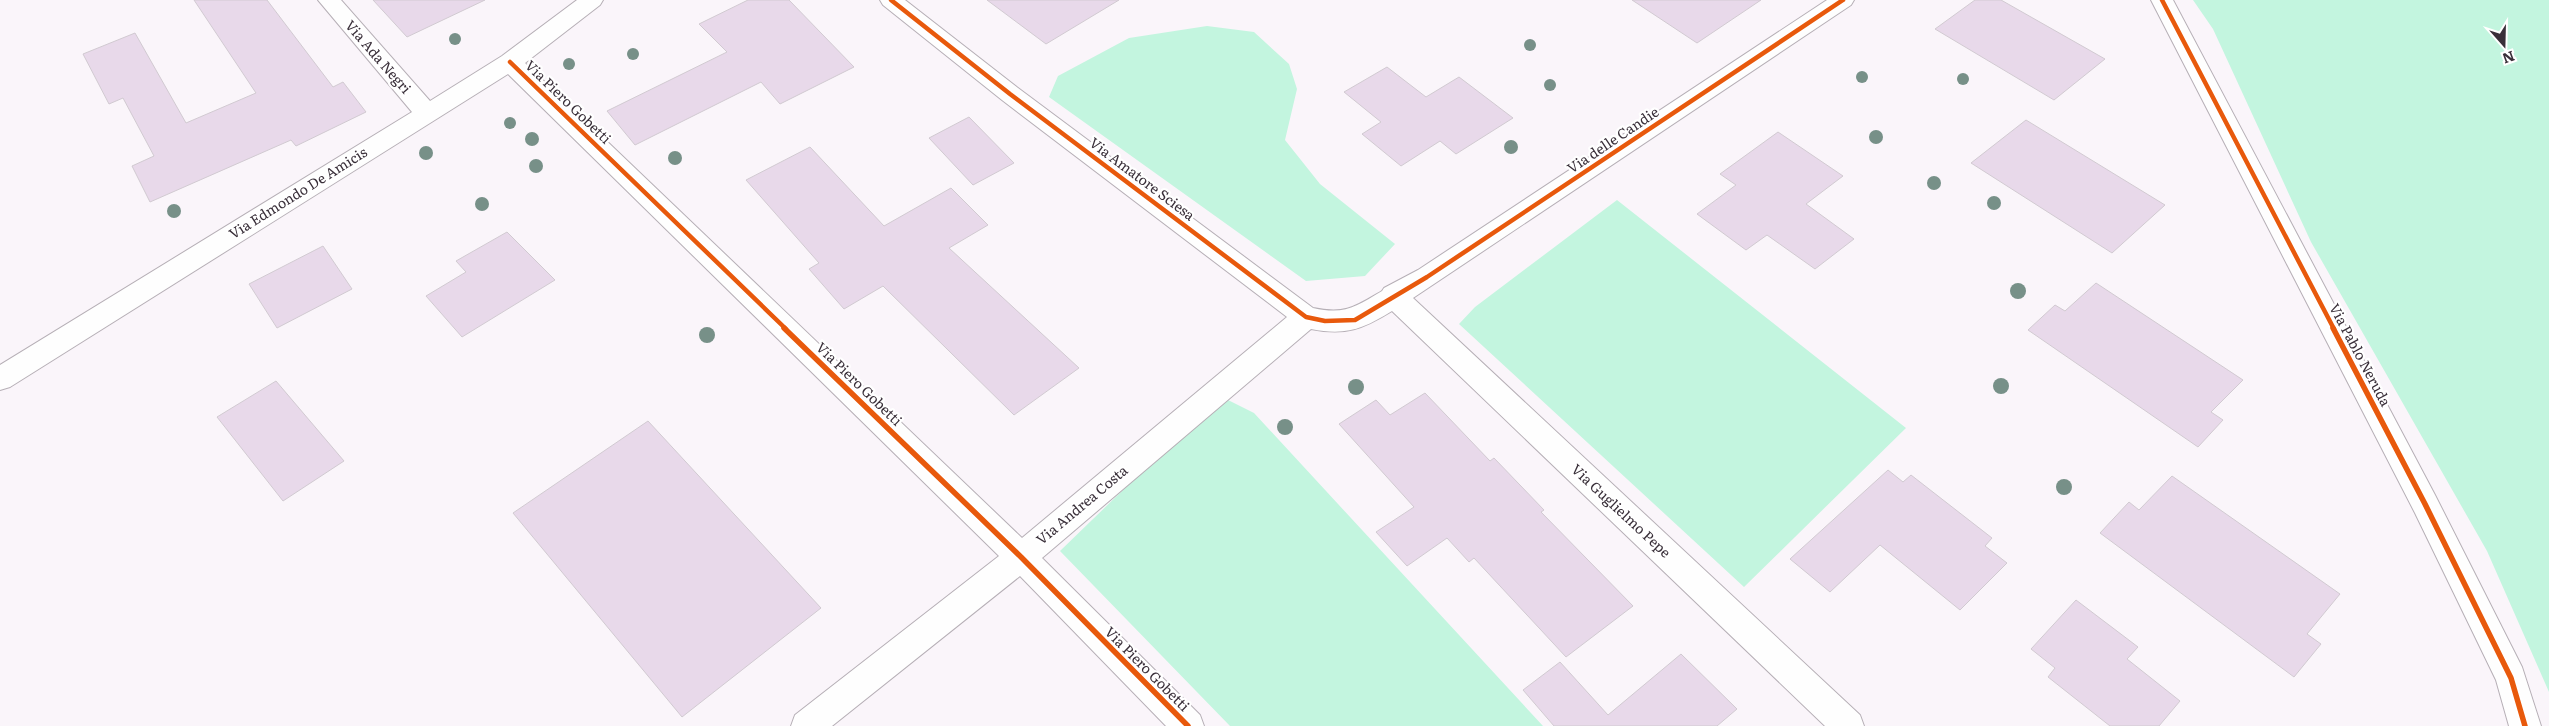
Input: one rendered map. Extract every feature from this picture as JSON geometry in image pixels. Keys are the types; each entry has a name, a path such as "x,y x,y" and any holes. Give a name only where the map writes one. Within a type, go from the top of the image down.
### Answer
{"street":[{"name":"Via Ada Negri","path":"329,0 428,113"},
{"name":"Via Edmondo De Amicis","path":"0,379 510,62 592,0"},
{"name":"Via Amatore Sciesa","path":"891,0 1010,94 1306,316 1325,321 1355,320 1393,295"},
{"name":"Via delle Candie","path":"1393,295 1426,278 1843,0"},
{"name":"Via Pablo Neruda","path":"2162,0 2426,504 2511,678 2525,726"},
{"name":"Via Piero Gobetti","path":"510,62 1021,557 1188,726"},
{"name":"Via Guglielmo Pepe","path":"1393,295 1848,726"},
{"name":"Via Andrea Costa","path":"806,726 1021,557 1306,316"}],"green space":[{"path":"2193,0 2549,0 2549,692 2487,551 2311,242 2213,29"},
{"path":"1207,26 1254,32 1289,64 1297,89 1285,140 1320,184 1395,244 1365,276 1306,281 1049,97 1058,76 1129,38"},
{"path":"1617,200 1906,428 1744,587 1459,324 1475,307"},
{"path":"1220,396 1254,413 1543,726 1230,726 1060,551"}],"building":[{"path":"194,0 267,0 333,87 343,82 366,112 296,146 291,140 150,202 132,166 154,156 123,98 109,104 83,54 135,33 186,123 256,93"},
{"path":"373,0 485,0 407,37"},
{"path":"748,0 789,0 854,67 780,104 761,82 635,145 607,111 727,52 699,24"},
{"path":"987,0 1119,0 1046,44"},
{"path":"1632,0 1761,0 1697,43"},
{"path":"1975,0 2001,0 2105,59 2054,100 1935,29"},
{"path":"1387,67 1426,97 1459,77 1513,118 1456,154 1440,141 1401,166 1362,134 1381,122 1344,92"},
{"path":"969,117 1014,163 973,185 929,138"},
{"path":"2026,120 2165,205 2112,253 1971,163"},
{"path":"1778,132 1843,176 1806,204 1854,239 1815,269 1767,235 1746,250 1697,214 1736,185 1720,174"},
{"path":"810,147 884,226 951,188 988,225 949,248 1079,368 1014,415 883,286 844,309 809,269 819,263 746,180"},
{"path":"507,232 555,280 462,337 426,296 466,272 456,261"},
{"path":"323,246 352,289 277,328 249,284"},
{"path":"2096,283 2243,380 2211,412 2223,420 2198,447 2028,330 2055,305 2065,311"},
{"path":"276,381 344,461 283,501 217,417"},
{"path":"1425,393 1490,461 1494,458 1544,510 1541,512 1633,606 1566,657 1474,558 1469,562 1447,538 1407,566 1376,532 1414,507 1339,424 1376,400 1390,415"},
{"path":"648,421 821,608 682,717 513,513"},
{"path":"1888,470 1903,482 1911,475 1992,538 1985,546 2007,563 1960,610 1880,545 1830,592 1790,559"},
{"path":"2172,476 2340,594 2307,634 2321,644 2294,677 2100,533 2129,502 2139,510"},
{"path":"2076,600 2138,647 2127,659 2180,701 2159,726 2110,726 2048,677 2055,668 2031,649"},
{"path":"1681,654 1737,709 1717,726 1554,726 1523,690 1560,662 1608,715"}],"cycle path":[{"path":"891,0 1010,94 1306,317 1325,321 1355,320 1427,277 1843,0"},
{"path":"2162,0 2425,504 2511,678 2525,726"},
{"path":"510,62 1021,557 1188,726"}]}
